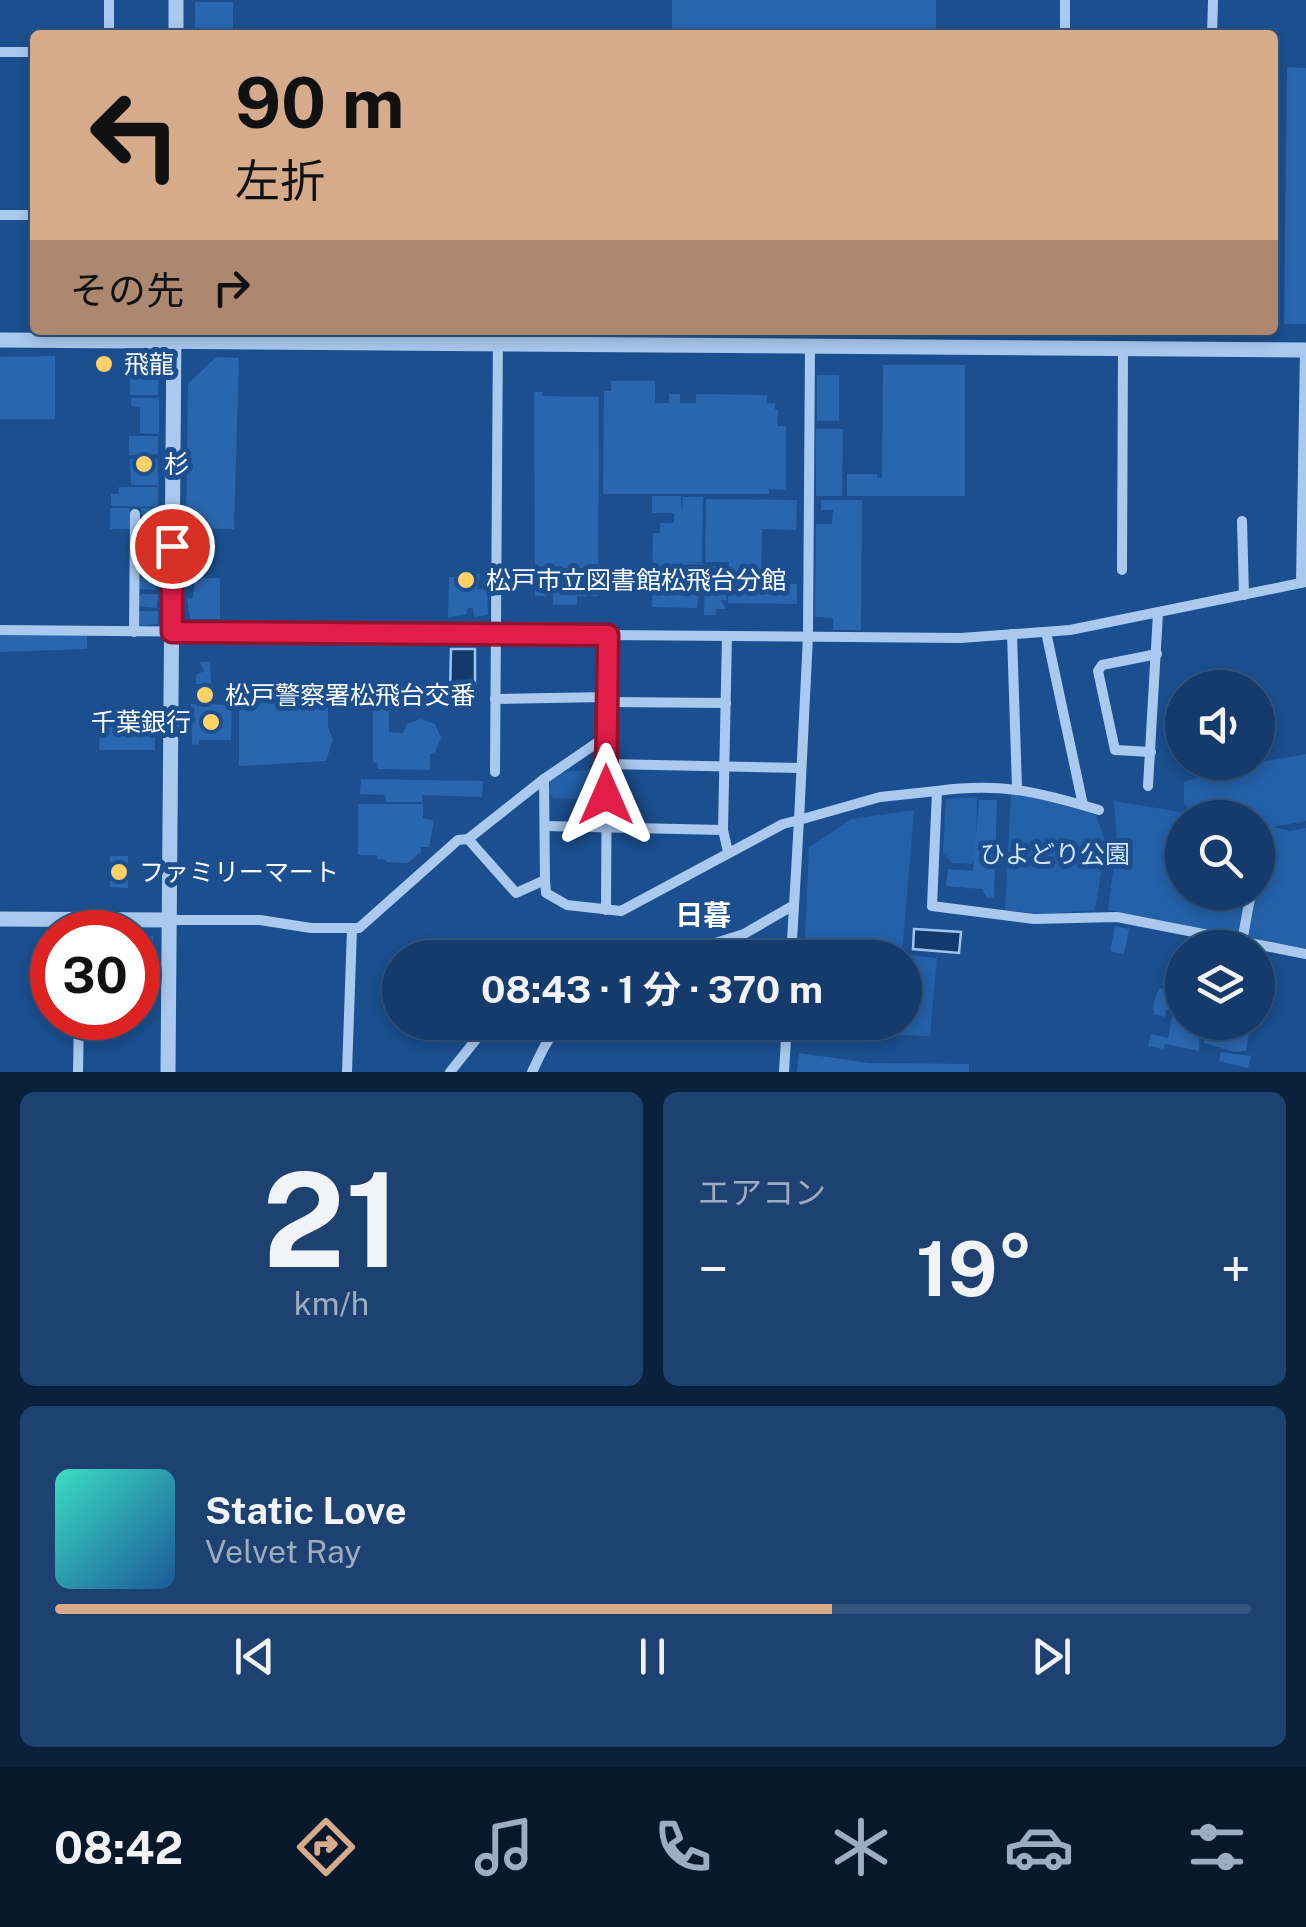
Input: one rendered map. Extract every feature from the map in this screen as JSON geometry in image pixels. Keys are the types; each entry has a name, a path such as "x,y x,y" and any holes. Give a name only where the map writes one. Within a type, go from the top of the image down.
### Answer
{"street":[{"path":"109,0 109,30"},
{"path":"176,0 176,30"},
{"path":"1065,30 1066,0"},
{"path":"1212,30 1213,0"},
{"path":"0,52 30,52"},
{"path":"0,215 30,216"},
{"path":"0,340 54,335 498,337 810,346 1306,350 1303,582 1244,595 1046,632 960,638 0,630"},
{"path":"168,1072 174,335"},
{"path":"495,772 498,337"},
{"path":"792,940 808,636 810,346"},
{"path":"1122,570 1123,349"},
{"path":"134,632 135,514"},
{"path":"1242,521 1244,595"},
{"path":"134,545 172,546"},
{"path":"1148,786 1158,613"},
{"path":"1046,632 1082,805"},
{"path":"1012,634 1016,788"},
{"path":"606,910 608,635"},
{"path":"727,636 723,830 728,852"},
{"path":"1151,752 1115,750 1098,671 1102,665 1157,654"},
{"path":"495,699 726,703"},
{"path":"160,921 260,920 359,928 458,840 468,839 607,736"},
{"path":"607,764 801,768"},
{"path":"544,780 546,893 567,905 621,912 783,824 880,796 976,785 1016,788 1100,810"},
{"path":"937,791 932,906 1034,919 1101,916 1177,930"},
{"path":"545,826 723,830"},
{"path":"468,839 516,893 545,880"},
{"path":"726,940 794,905"},
{"path":"0,919 30,922"},
{"path":"347,1072 352,930"},
{"path":"1275,948 1306,954"},
{"path":"78,1072 79,1040"},
{"path":"450,1072 476,1040"},
{"path":"532,1072 549,1040"},
{"path":"784,1072 786,1040"}],"green space":[{"path":"1306,754 1306,821 1275,827 1275,800 1184,800 1184,782 1275,780 1275,759"},
{"path":"601,768 601,800 554,798 549,794 550,780 559,773"},
{"name":"ひよどり公園","path":"1011,794 1096,815 1106,843 1095,910 1043,914 1005,910"},
{"path":"977,797 976,854 972,864 952,863 943,853 946,799"},
{"path":"1114,801 1165,809 1165,910 1275,910 1275,827 1290,831 1306,828 1306,949 1275,943 1275,930 1210,930 1108,910 1117,840"},
{"path":"914,810 903,940 805,940 809,847 852,819"},
{"path":"922,956 937,958 930,1036 922,1036"}],"shaded area":[{"path":"451,649 475,649 475,696 450,695"},
{"path":"914,929 961,932 959,953 922,950 922,940 913,940"}],"building":[{"path":"672,0 936,0 936,29 672,28"},
{"path":"195,2 233,2 233,30 195,30"},
{"path":"1287,67 1306,68 1306,324 1284,324"},
{"path":"55,356 55,419 0,419 0,357"},
{"path":"99,357 109,357 108,372 99,372"},
{"path":"216,357 239,358 234,529 186,528 188,384"},
{"path":"131,359 159,359 158,395 130,395"},
{"path":"883,365 965,365 965,496 847,496 847,474 877,474 877,478 882,478"},
{"path":"817,375 839,375 839,421 817,421"},
{"path":"611,381 655,381 655,403 669,403 669,394 680,394 680,403 696,403 696,394 767,395 767,403 775,403 778,410 777,426 786,426 786,490 769,489 769,494 603,494 604,391 611,391"},
{"path":"534,392 542,392 542,396 599,397 598,596 577,596 577,605 553,605 553,596 535,596"},
{"path":"131,398 159,398 159,434 140,433 140,407 131,406"},
{"path":"816,429 843,429 842,496 816,496"},
{"path":"129,436 158,436 158,454 129,455"},
{"path":"130,459 157,459 159,485 131,485"},
{"path":"119,487 158,487 158,507 111,506 111,494 119,494"},
{"path":"652,496 681,496 682,516 683,497 703,497 702,562 677,562 703,563 697,608 652,607 653,533 660,533 660,523 674,523 674,513 652,513"},
{"path":"706,499 797,500 796,530 762,529 761,583 797,584 797,604 728,603 729,562 705,562"},
{"path":"821,500 862,500 861,630 833,630 833,618 815,617 816,524 832,524 833,510 821,510"},
{"path":"110,508 130,508 130,529 110,529"},
{"path":"141,508 159,508 159,541 139,540 143,526"},
{"path":"140,549 159,549 158,576 140,575"},
{"path":"705,566 727,566 726,600 721,600 726,609 716,609 716,615 704,615"},
{"path":"480,574 477,589 487,589 488,615 474,617 473,608 468,608 466,615 448,617 449,577"},
{"path":"139,578 156,578 156,590 139,589"},
{"path":"195,578 220,578 220,619 190,619 187,598 193,598"},
{"path":"142,594 158,594 157,608 138,606"},
{"path":"138,611 158,611 158,624 138,626"},
{"path":"0,634 87,634 87,649 0,652"},
{"path":"200,662 210,662 211,684 196,684 196,675 204,671"},
{"path":"199,689 211,689 211,700 199,700"},
{"path":"239,699 298,704 310,700 317,707 328,707 328,728 333,739 326,761 239,766"},
{"path":"191,704 197,704 198,710 199,704 232,705 231,740 199,740 199,745 192,744"},
{"path":"373,706 389,706 389,732 403,733 407,724 421,719 435,724 441,738 430,754 430,770 378,769 377,762 373,763"},
{"path":"155,711 155,750 99,750 99,712"},
{"path":"361,779 483,781 482,797 422,795 422,802 386,802 385,795 360,794"},
{"path":"979,800 997,800 994,898 987,898 982,889 946,886 948,869 973,871"},
{"path":"358,804 423,804 423,818 434,821 429,847 421,847 421,852 408,863 386,862 377,859 377,855 358,855"},
{"name":"ファミリーマート","path":"110,856 128,856 128,888 110,887"},
{"path":"1115,926 1129,929 1124,954 1110,951"},
{"path":"1159,988 1165,989 1165,1017 1154,1014"},
{"path":"1151,1034 1165,1040 1199,1040 1199,1051 1165,1044 1164,1049 1148,1046"},
{"path":"1248,1040 1246,1051 1235,1052 1204,1043"},
{"path":"1221,1052 1251,1056 1248,1068 1219,1061"},
{"path":"799,1053 869,1063 969,1064 969,1072 797,1072"}],"place":[{"name":"飛龍","path":"104,364"},
{"name":"杉","path":"144,464"},
{"name":"松戸市立図書館松飛台分館","path":"466,580"},
{"name":"松戸警察署松飛台交番","path":"205,695"},
{"name":"千葉銀行","path":"211,722"},
{"name":"ファミリーマート","path":"119,872"}],"district":[{"name":"日暮","path":"703,914"}],"route":[{"path":"172,546 172,632 608,635 606,795"}]}
